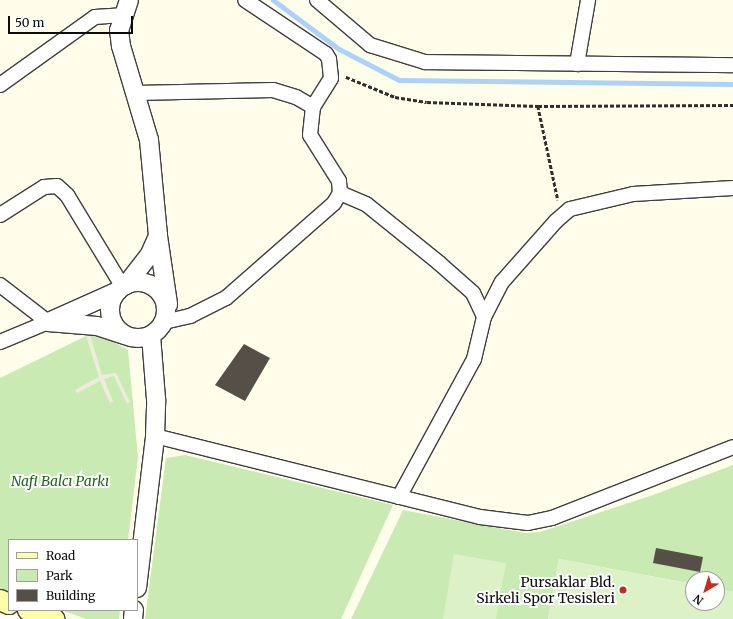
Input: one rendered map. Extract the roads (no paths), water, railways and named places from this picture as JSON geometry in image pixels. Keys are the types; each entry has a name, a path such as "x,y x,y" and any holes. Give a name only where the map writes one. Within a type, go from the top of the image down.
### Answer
{"main road":[{"path":"31,611 54,619"}],"street":[{"path":"165,317 203,311 226,298 334,203 340,193 339,181 310,135 313,107 328,85 332,71 326,54 245,0"},
{"path":"317,0 370,45 425,62 733,65"},
{"path":"577,64 588,0"},
{"path":"0,85 94,18 126,8"},
{"path":"0,285 48,322 97,326 126,336 143,338 151,336 165,317 169,302 158,236 148,140 136,93 121,46 119,30 126,8"},
{"path":"136,93 273,90 296,97 313,107"},
{"path":"0,215 44,187 57,186 67,196 122,288"},
{"path":"399,497 474,360 484,317 502,282 562,216 570,209 634,194 733,188"},
{"path":"340,193 366,204 439,263 473,293 484,317"},
{"path":"126,336 118,330 110,315 113,298 150,254 158,236"},
{"path":"0,342 136,282 154,287 164,298 165,317"},
{"path":"138,580 155,436 156,399 151,336"},
{"path":"155,436 480,517 528,523 552,518 733,447"}],"waterway":[{"path":"273,0 339,49 399,80 733,84"}],"place":[{"name":"Pursaklar Bld. Sirkeli Spor Tesisleri","path":"623,590"}],"park label":[{"name":"Nafi Balcı Parkı","path":"60,481"}]}
